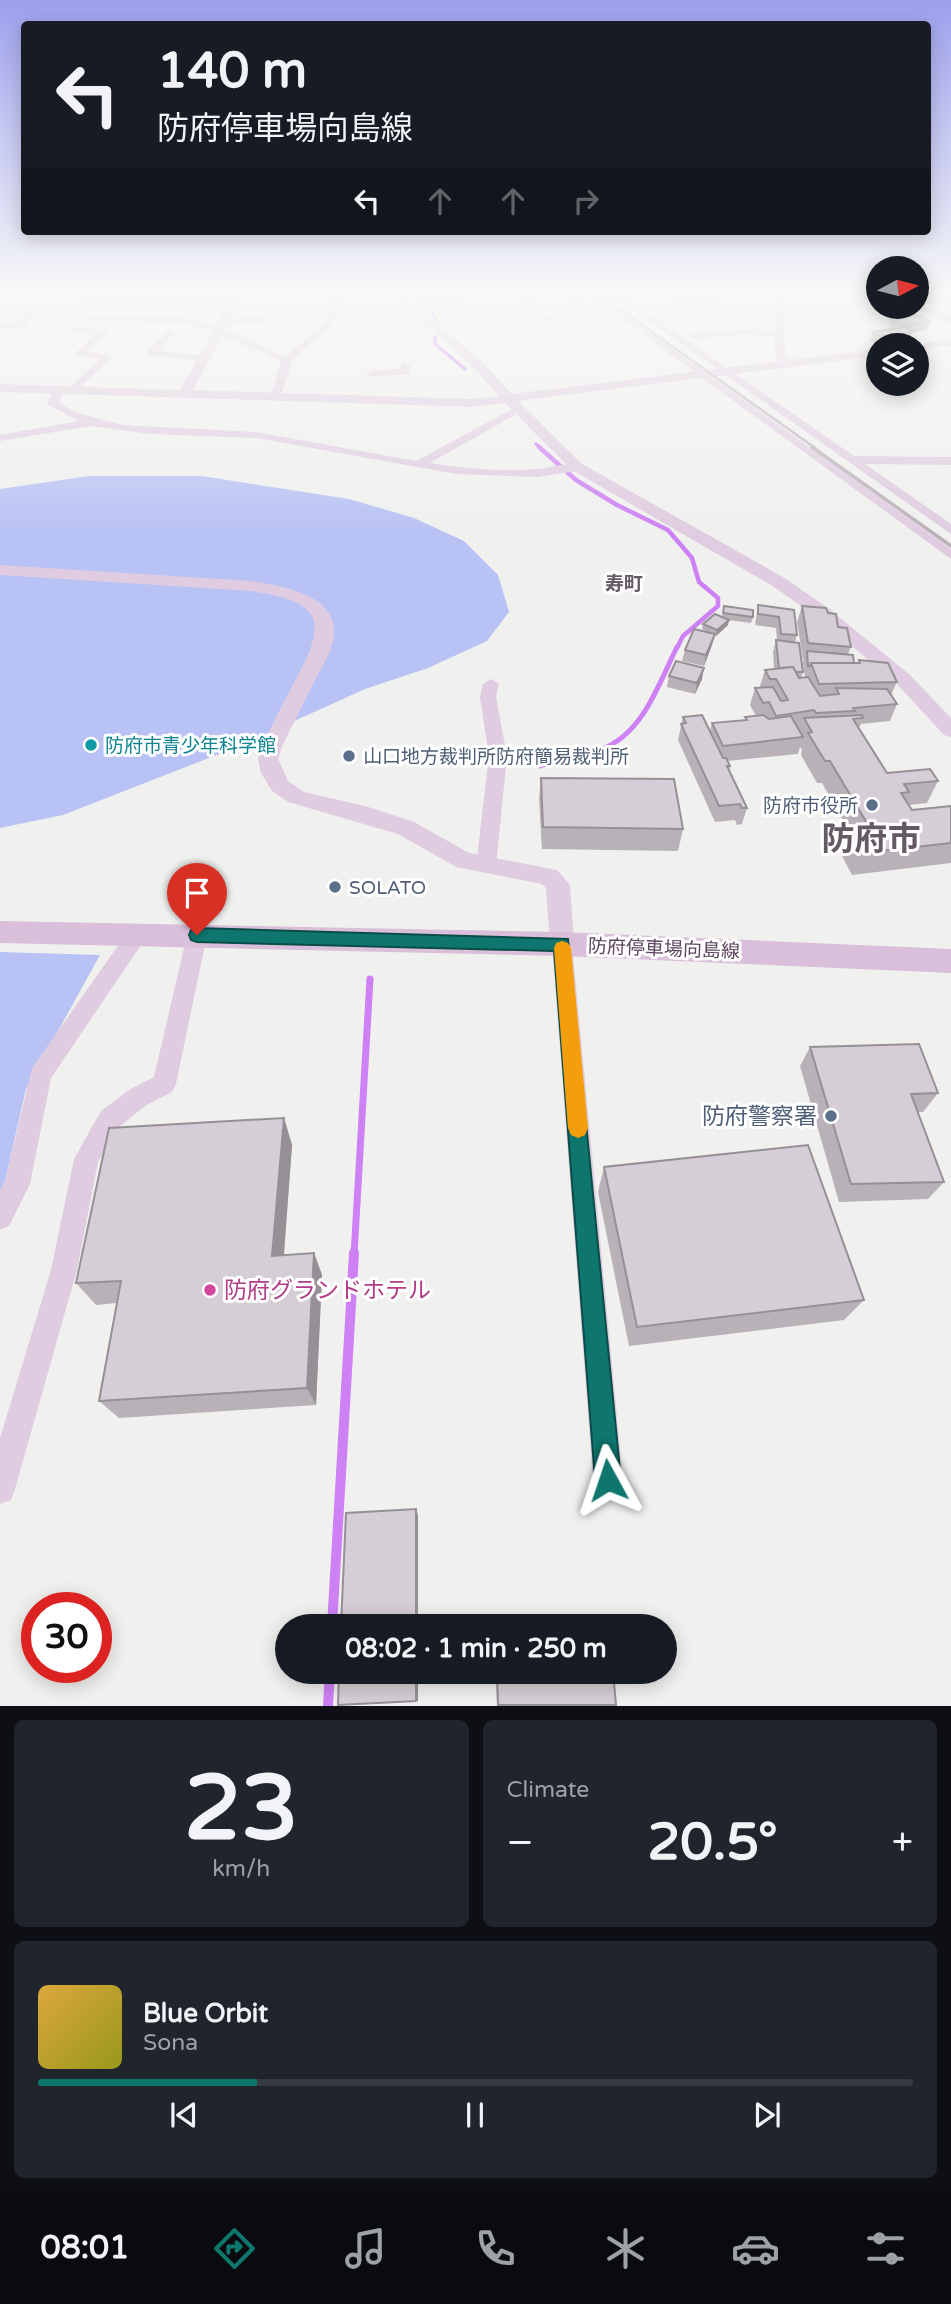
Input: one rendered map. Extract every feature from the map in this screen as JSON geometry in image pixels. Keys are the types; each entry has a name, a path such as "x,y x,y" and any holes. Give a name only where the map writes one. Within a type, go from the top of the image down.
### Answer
{"main road":[{"name":"防府停車場向島線","path":"0,932 562,944 951,961"}],"street":[{"path":"86,375 53,404 88,423 118,428 257,435 419,464 481,472 545,474 577,467"},
{"path":"186,393 196,375"},
{"path":"276,396 283,375"},
{"path":"0,388 276,396 376,384 399,375"},
{"path":"487,375 577,467 777,581 822,612 903,679 951,730"},
{"path":"376,384 473,403 515,405 697,375"},
{"path":"702,375 951,555"},
{"path":"731,375 951,530"},
{"path":"746,386 761,384 951,516"},
{"path":"419,464 515,405"},
{"path":"0,438 88,423"},
{"path":"817,459 951,461"},
{"path":"0,570 251,586 281,590 311,604 322,617 326,631 321,650 268,758 280,786 296,797 365,814 406,828 464,861 549,876 558,885 608,1480"},
{"path":"486,866 498,756 488,697 491,684"},
{"path":"0,1489 64,1270 86,1159 110,1119 137,1098 164,1084 197,935"},
{"path":"0,1217 18,1184 40,1075 136,936"}],"shaded area":[{"path":"89,476 202,476 349,499 414,518 464,541 498,575 509,612 487,641 428,668 365,689 237,747 63,815 0,828 0,489"},
{"path":"0,952 100,955 26,1089 0,1203"}],"building":[{"path":"758,605 794,610 797,635 781,634 779,617 758,614"},
{"path":"724,606 753,610 753,617 723,613"},
{"path":"802,606 826,608 828,613 836,614 838,627 847,628 851,647 808,643"},
{"path":"715,614 729,620 717,630 703,624"},
{"path":"694,629 715,634 706,655 685,650"},
{"path":"776,640 799,643 803,672 796,672 793,667 779,668"},
{"path":"807,651 853,655 854,663 811,663 808,666"},
{"path":"859,660 888,663 897,682 819,684 811,663 860,663"},
{"path":"676,661 704,668 697,683 669,676"},
{"path":"793,667 799,678 808,677 820,696 839,694 836,688 887,689 897,704 853,708 855,711 816,713 814,710 776,716 769,702 763,703 755,688 773,687 781,701 788,700 776,679 770,679 765,670"},
{"path":"702,715 723,758 726,758 730,766 727,766 747,808 742,808 740,804 719,806 681,724 686,723 683,717"},
{"path":"763,715 769,719 791,716 803,737 723,746 712,723 747,720 745,717"},
{"path":"862,715 863,718 853,719 887,773 930,769 938,781 904,784 909,792 901,793 912,810 951,806 951,843 862,853 850,832 871,830 830,761 825,761 808,733 812,732 804,718"},
{"path":"541,778 674,779 683,829 543,827"},
{"path":"919,1044 938,1093 911,1094 944,1182 851,1184 810,1047"},
{"name":"防府グランドホテル","path":"284,1118 272,1256 314,1253 307,1388 99,1401 121,1281 76,1283 109,1128"},
{"path":"808,1145 864,1300 637,1327 604,1167"},
{"path":"416,1509 416,1614 342,1614 346,1513"},
{"path":"339,1684 416,1684 416,1701 338,1705"},
{"path":"497,1684 614,1684 616,1705 498,1705"}],"waterway":[{"path":"536,444 541,448"},
{"path":"539,447 576,480 617,505 668,530 692,558 699,582 718,598 718,606 683,636 677,648"},
{"path":"539,766 602,749 628,732 648,706 677,647"},
{"path":"354,1255 370,979"},
{"path":"333,1614 354,1253"},
{"path":"328,1706 329,1684"}],"railway":[{"path":"712,375 815,448"},
{"path":"812,447 951,546"}],"slow traffic":[{"path":"562,948 578,1128"}],"place":[{"name":"防府市青少年科学館","path":"91,745"},
{"name":"山口地方裁判所防府簡易裁判所","path":"349,756"},
{"name":"防府市役所","path":"872,805"},
{"name":"SOLATO","path":"335,887"},
{"name":"防府警察署","path":"831,1116"},
{"name":"防府グランドホテル","path":"210,1290"}],"district":[{"name":"寿町","path":"624,583"},
{"name":"防府市","path":"871,838"}],"route":[{"path":"197,935 562,944 608,1480"}]}
